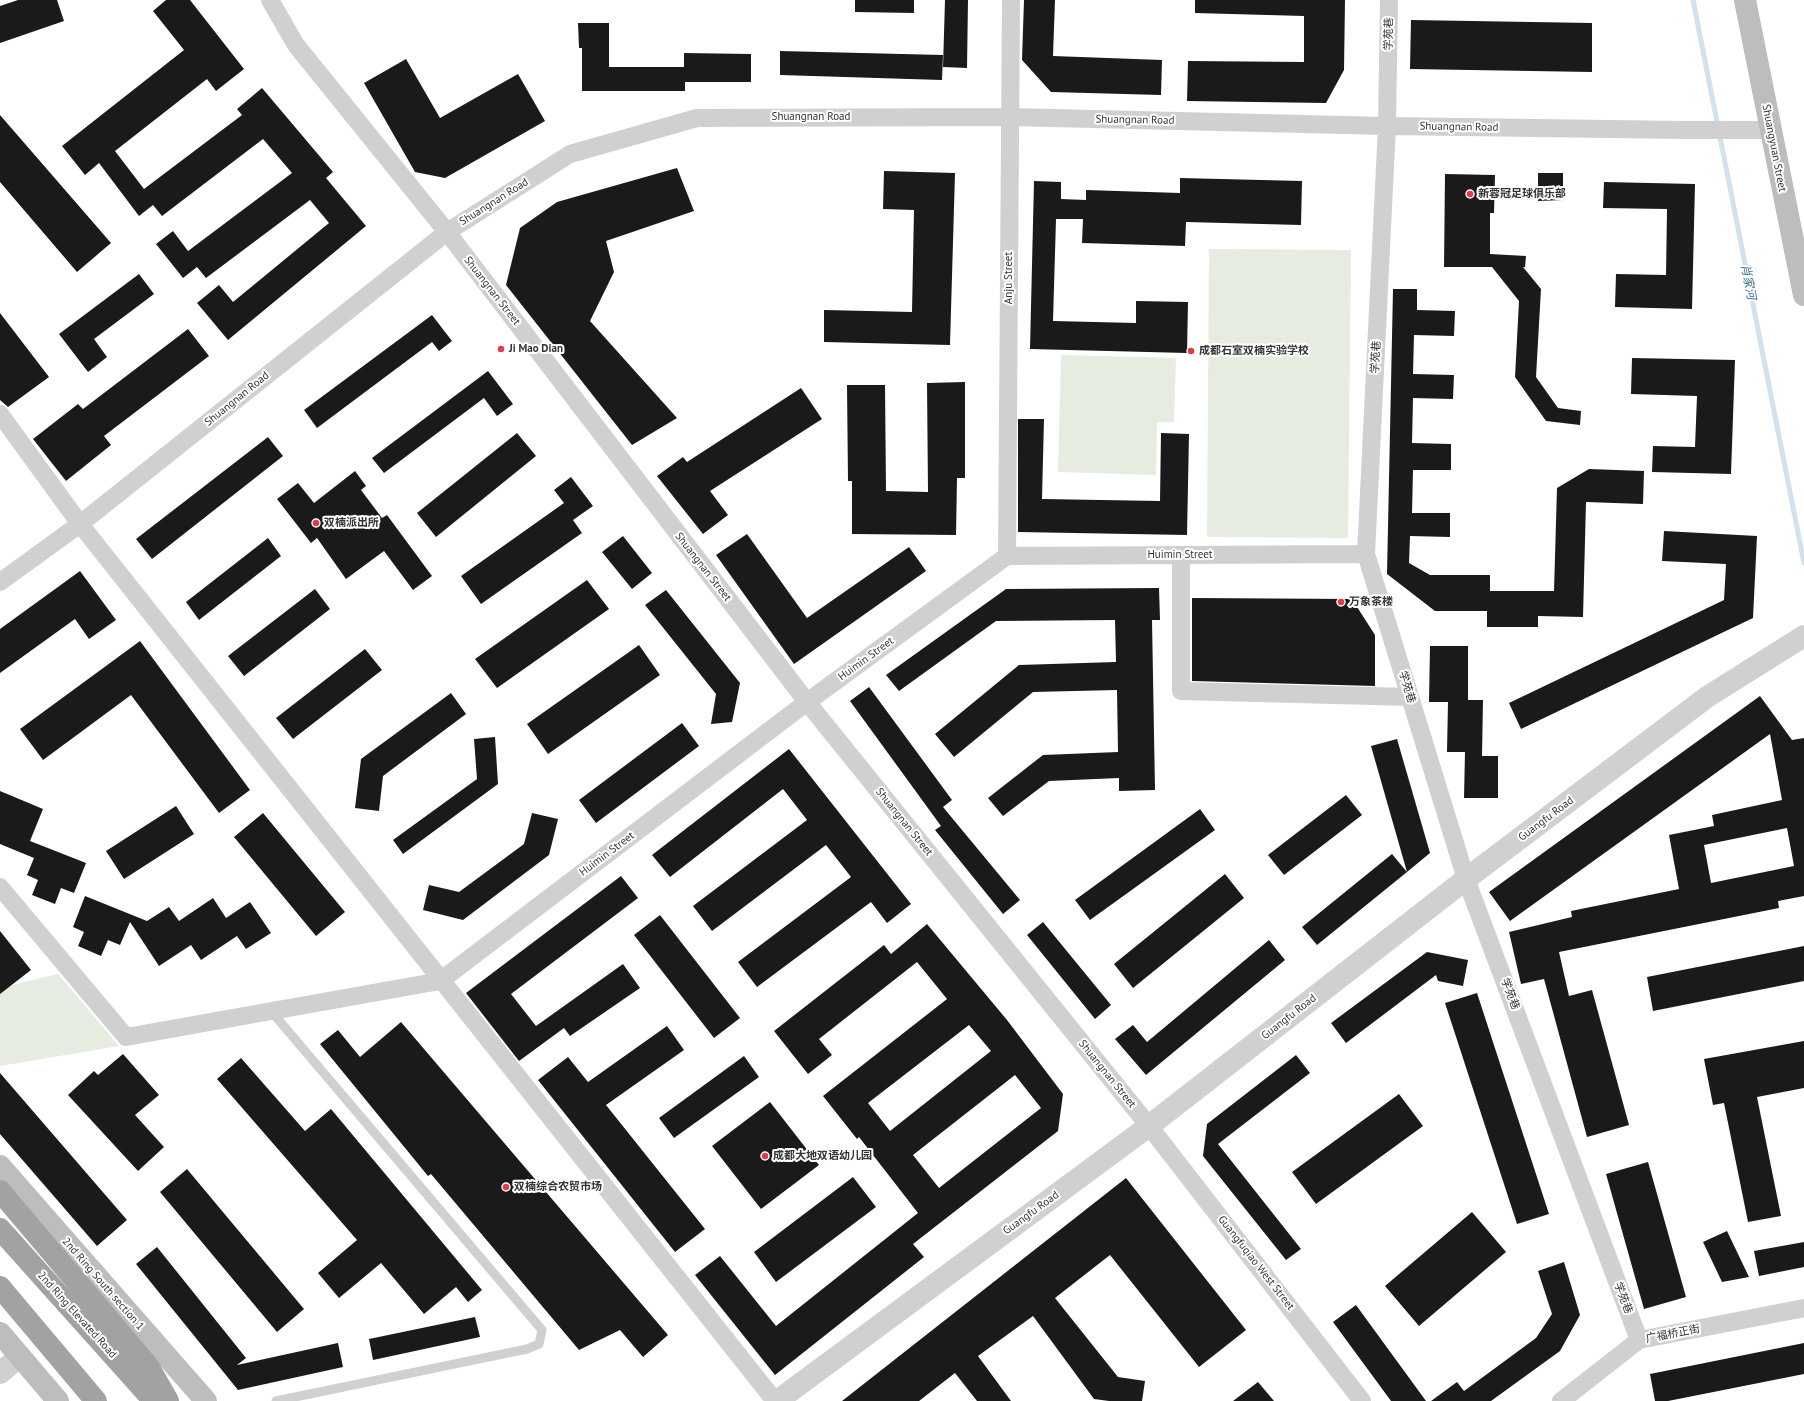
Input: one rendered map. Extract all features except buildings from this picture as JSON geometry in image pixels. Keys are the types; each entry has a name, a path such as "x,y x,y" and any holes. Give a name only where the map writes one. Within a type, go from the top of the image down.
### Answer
{"highway":[{"path":"0,1192 148,1366 168,1401"},
{"name":"2nd Ring Elevated Road","path":"0,1229 154,1401"},
{"path":"0,1288 96,1401"}],"main road":[{"name":"Shuangyuan Street","path":"1745,0 1804,296"},
{"name":"2nd Ring South section 1","path":"0,1166 206,1401"},
{"path":"0,1333 58,1401"}],"street":[{"name":"Shuangnan Street","path":"270,0 296,45 447,232 807,702 1149,1126"},
{"name":"Anju Street","path":"1007,556 1011,0"},
{"name":"学苑巷","path":"1389,0 1387,126 1366,554 1466,879 1639,1340"},
{"name":"Shuangnan Road","path":"0,582 80,524 447,232 570,154 697,118 1010,117 1387,126 1770,130"},
{"path":"0,414 80,524 440,981 776,1401"},
{"path":"1181,554 1181,691 1410,697"},
{"name":"Huimin Street","path":"440,981 807,702 1007,556 1366,554"},
{"name":"Guangfu Road","path":"776,1401 1149,1126 1466,879 1707,697 1804,636"},
{"path":"0,887 126,1037 440,981"},
{"name":"Guangfuqiao West Street","path":"1149,1126 1362,1401"},
{"name":"广福桥正街","path":"1561,1401 1639,1340 1804,1308"},
{"path":"0,1373 20,1356"}],"lane":[{"path":"271,1011 542,1330 539,1344 527,1349 276,1401"}],"shaded area":[{"path":"1209,249 1351,250 1348,538 1207,537"},
{"path":"1061,355 1176,358 1174,422 1157,422 1156,475 1058,472"},
{"path":"58,974 119,1046 0,1066 0,988"}],"waterway":[{"name":"肖家河","path":"1693,0 1804,563"}],"place":[{"name":"新蓉冠足球俱乐部","path":"1470,194"},
{"name":"Ji Mao Dian","path":"501,349"},
{"name":"成都石室双楠实验学校","path":"1191,351"},
{"name":"双楠派出所","path":"316,523"},
{"name":"万象茶楼","path":"1341,602"},
{"name":"成都大地双语幼儿园","path":"765,1156"},
{"name":"双楠综合农贸市场","path":"506,1187"}]}
